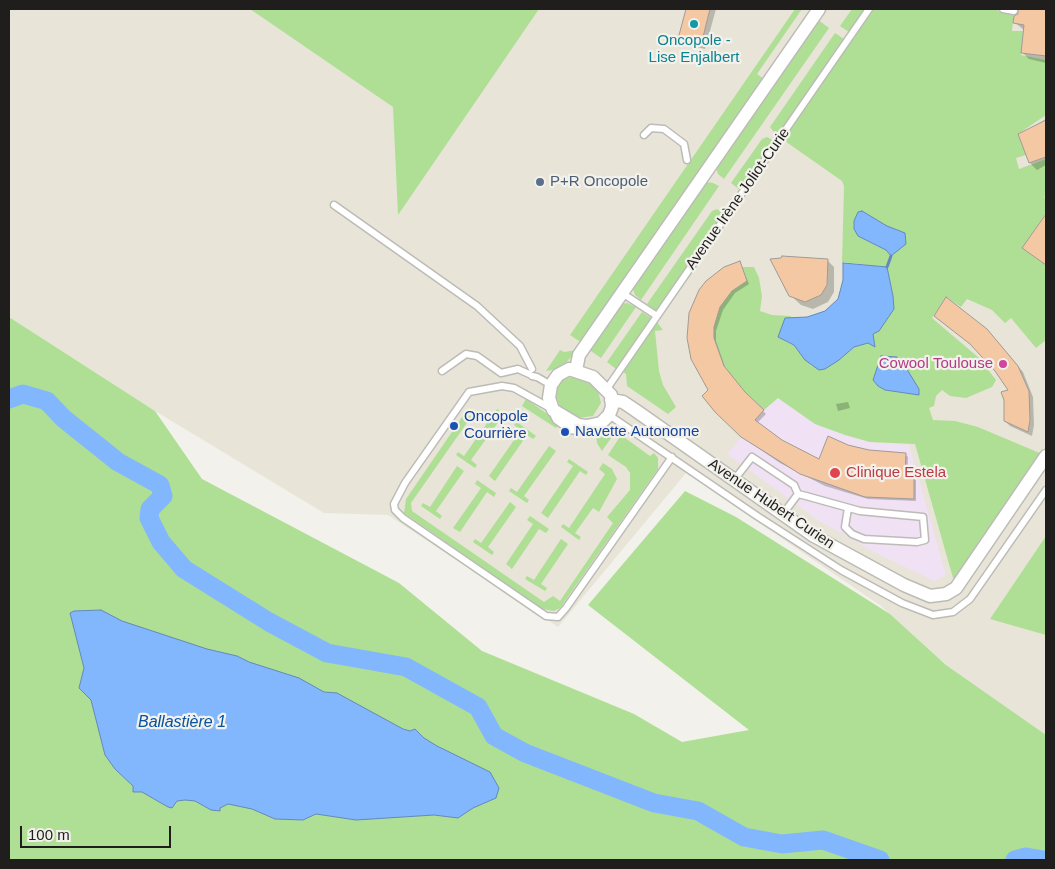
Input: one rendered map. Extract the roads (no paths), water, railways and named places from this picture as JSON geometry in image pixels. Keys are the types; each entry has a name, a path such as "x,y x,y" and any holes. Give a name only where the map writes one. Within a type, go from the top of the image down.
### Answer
{"street":[{"path":"576,370 579,355 733,125 819,9"},
{"path":"569,369 576,370 593,377 609,395 612,407 608,415 601,422 582,426 554,411 549,398 552,385 558,375 569,369"},
{"name":"Avenue Hubert Curien","path":"609,395 622,402 814,536 904,585 937,597 956,588 1046,456"}],"lane":[{"name":"Avenue Irène Joliot-Curie","path":"609,395 657,316 869,9"},
{"path":"1003,9 1014,11"},
{"path":"644,135 650,128 664,129 684,144 687,160"},
{"path":"334,205 478,306 520,346 533,374"},
{"path":"622,293 657,316"},
{"path":"442,371 466,354 477,356 501,373 518,369 533,374 552,385"},
{"path":"554,411 545,408 514,388 502,386 469,392 405,483 394,504 396,510 403,518 546,616 558,617 566,608 672,457"},
{"path":"608,415 756,516 841,570 902,604 933,615 953,612 970,600 1046,490"},
{"path":"734,480 752,457 794,485 798,494"},
{"path":"783,514 798,494"},
{"path":"798,494 848,508 923,517 925,540 917,542 864,539 852,534 845,527 848,508"}],"water":[{"path":"862,211 887,226 905,233 906,244 891,256 886,250 858,236 854,229 854,221 858,212"},
{"path":"843,263 887,267 894,309 879,331 873,334 875,347 868,343 854,347 839,360 825,369 819,370 805,360 794,345 778,337 785,318 807,317 825,311 838,299 843,280"},
{"path":"881,356 897,357 919,389 919,395 885,390 878,386 873,380"},
{"name":"Ballastière 1","path":"101,610 122,621 207,649 237,656 249,662 299,678 324,692 337,693 403,729 410,731 415,729 424,738 437,746 490,772 499,788 496,798 473,808 458,818 434,815 356,820 316,814 303,820 275,819 252,809 228,804 220,808 220,811 211,810 195,801 185,800 177,801 172,808 142,792 133,792 133,786 115,769 105,755 91,700 79,688 84,668 70,613 74,611"}],"waterway":[{"path":"887,267 891,256"},
{"path":"9,399 23,394 47,401 63,418 118,462 160,485 163,496 150,509 149,518 161,542 184,569 269,622 327,653 406,667 478,707 494,736 525,753 654,803 698,811 744,837 782,844 823,840 880,860"},
{"path":"1015,860 1026,857 1044,860"}],"place":[{"name":"Oncopole - Lise Enjalbert","path":"694,24"},
{"name":"P+R Oncopole","path":"540,182"},
{"name":"Cowool Toulouse","path":"1003,364"},
{"name":"Oncopole Courrière","path":"454,426"},
{"name":"Navette Autonome","path":"565,432"},
{"name":"Clinique Estela","path":"835,473"}]}
